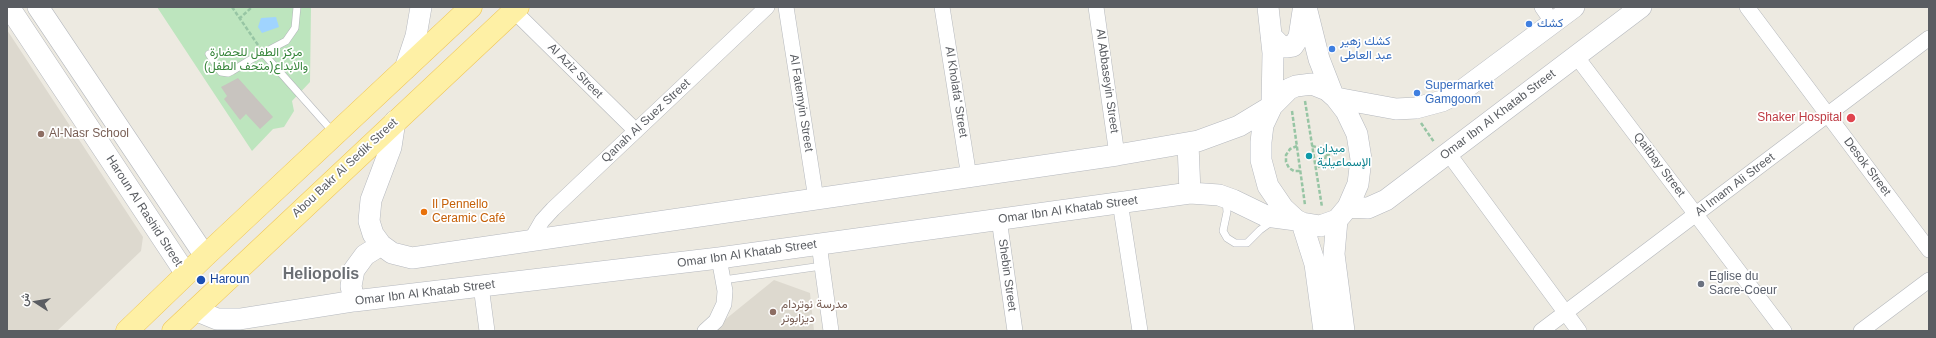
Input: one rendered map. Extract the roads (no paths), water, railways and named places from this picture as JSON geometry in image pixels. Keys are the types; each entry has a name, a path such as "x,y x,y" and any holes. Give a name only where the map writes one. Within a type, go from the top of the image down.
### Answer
{"main road":[{"path":"127,331 471,7"},
{"name":"Abou Bakr Al Sedik Street","path":"173,331 516,9"}],"street":[{"name":"Haroun Al Rashid Street","path":"10,7 186,274"},
{"name":"Haroun Al Rashid Street","path":"38,7 205,256"},
{"path":"405,69 416,36 421,7"},
{"name":"Qanah Al Suez Street","path":"531,240 546,217 767,7"},
{"name":"Al Fatemyin Street","path":"786,7 816,199"},
{"name":"Al Kholafa' Street","path":"942,7 969,177"},
{"name":"Al Abbaseyin Street","path":"1096,7 1117,155"},
{"path":"1268,7 1272,36 1274,71 1272,106 1266,116 1262,133 1260,151 1262,169 1268,186 1275,197 1314,220 1334,254 1344,331"},
{"path":"1272,36 1277,44 1283,46 1289,46 1295,43 1300,33 1304,7"},
{"path":"1304,7 1319,59 1334,96 1346,111 1354,126 1360,151 1361,167 1358,184 1314,220"},
{"path":"395,121 391,147 369,207 371,228 381,245 392,253 412,258 1188,144 1231,129 1262,113 1296,87 1319,86 1334,96 1382,107 1412,109 1436,104 1460,92 1547,15 1574,7"},
{"name":"Omar Ibn Al Khatab Street","path":"195,310 217,319 240,319 354,301 719,258 1190,193 1211,194 1226,198 1266,216 1314,220 1368,208 1382,202 1641,7"},
{"name":"Desok Street","path":"1747,7 1929,250"},
{"name":"Al Aziz Street","path":"516,9 636,131"},
{"name":"Al Imam Ali Street","path":"1541,331 1929,38"},
{"name":"Qaitbay Street","path":"1576,56 1784,331"},
{"path":"1188,144 1190,193"},
{"path":"1446,155 1579,331"},
{"path":"1120,202 1140,331"},
{"name":"Shebin Street","path":"999,220 1014,331"},
{"path":"1314,220 1315,264 1324,331"},
{"path":"819,244 831,331"},
{"path":"354,301 351,286 354,270 365,254 381,245"},
{"path":"705,331 716,321 722,310 725,298 719,258"},
{"path":"1861,331 1929,280"},
{"path":"481,286 487,331"}],"lane":[{"path":"209,54 221,72 228,73 286,41 291,35 297,21 297,7"},
{"path":"264,53 336,134"},
{"path":"1226,198 1227,212 1223,231 1227,238 1235,243 1247,243 1263,227 1314,220"},
{"path":"723,280 822,266"}],"water":[{"path":"276,17 279,27 262,33 258,27 261,18"}],"place":[{"name":"كشك","path":"1529,24"},
{"name":"كشك زهير عبد العاطى","path":"1332,49"},
{"name":"Supermarket Gamgoom","path":"1417,93"},
{"name":"Shaker Hospital","path":"1851,118"},
{"name":"Al-Nasr School","path":"41,134"},
{"name":"ميدان الإسماعيلية","path":"1309,156"},
{"name":"Il Pennello Ceramic Café","path":"424,212"},
{"name":"Haroun","path":"201,280"},
{"name":"Eglise du Sacre-Coeur","path":"1701,284"},
{"name":"مدرسة نوتردام ديزابوتر","path":"773,312"}],"district":[{"name":"Heliopolis","path":"321,275"}],"park label":[{"name":"مركز الطفل للحضارة والابداع(متحف الطفل)","path":"256,60"}]}
